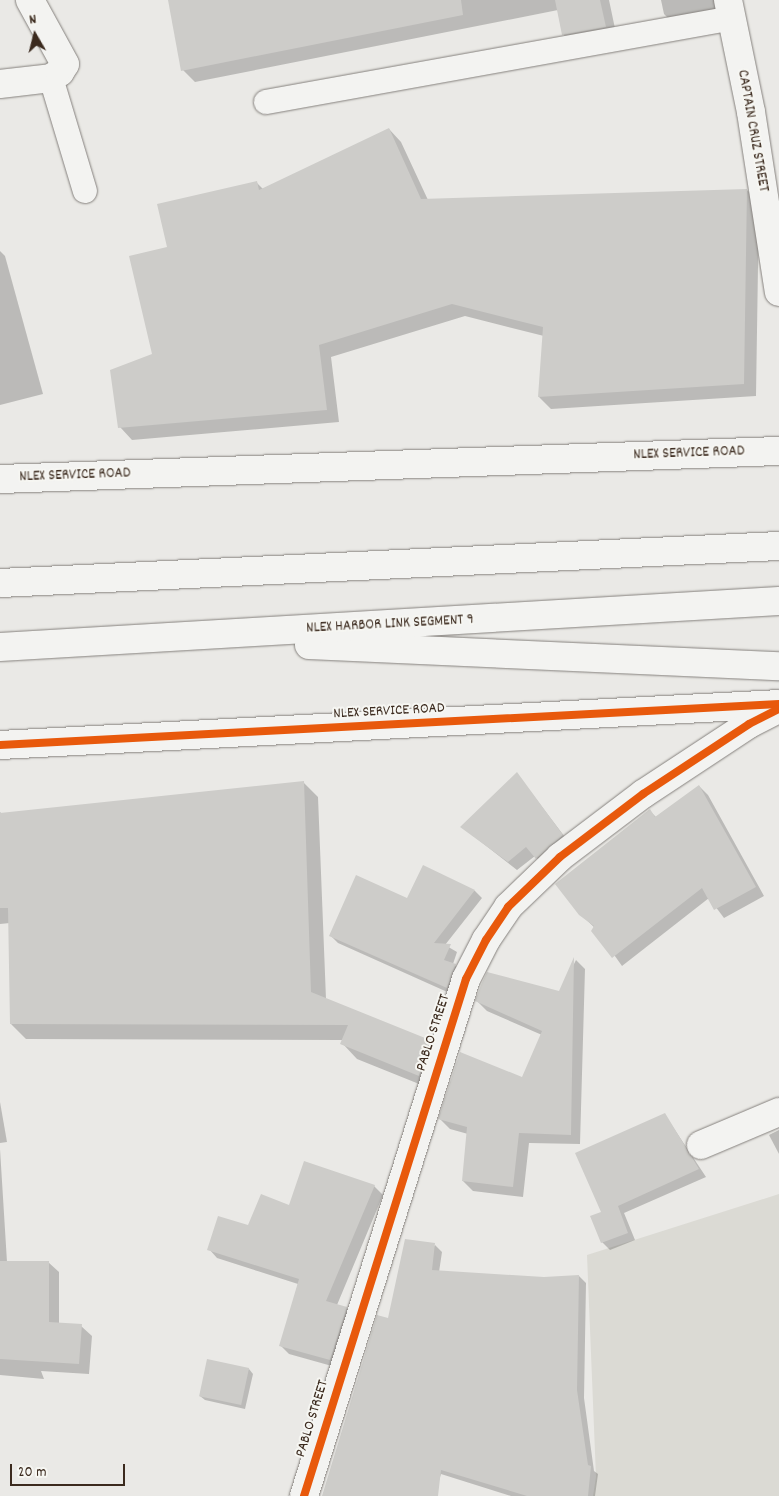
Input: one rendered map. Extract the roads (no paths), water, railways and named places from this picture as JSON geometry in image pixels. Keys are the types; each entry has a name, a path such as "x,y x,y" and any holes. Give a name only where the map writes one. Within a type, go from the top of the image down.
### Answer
{"main road":[{"path":"0,84 51,78 60,72 65,64 30,0"},
{"name":"CAPTAIN CRUZ STREET","path":"730,9 751,112 779,292"},
{"name":"NLEX SERVICE ROAD","path":"0,479 779,451"},
{"path":"0,583 779,546"},
{"name":"NLEX HARBOR LINK SEGMENT 9","path":"0,647 779,602"},
{"path":"156,639 779,666"},
{"name":"NLEX SERVICE ROAD","path":"0,745 779,704"},
{"name":"PABLO STREET","path":"304,1496 466,979 486,940 508,908 560,857 643,794 749,724 779,709"},
{"path":"701,1145 779,1112"}],"lane":[{"path":"266,102 730,9"},
{"path":"51,78 85,191"}]}
